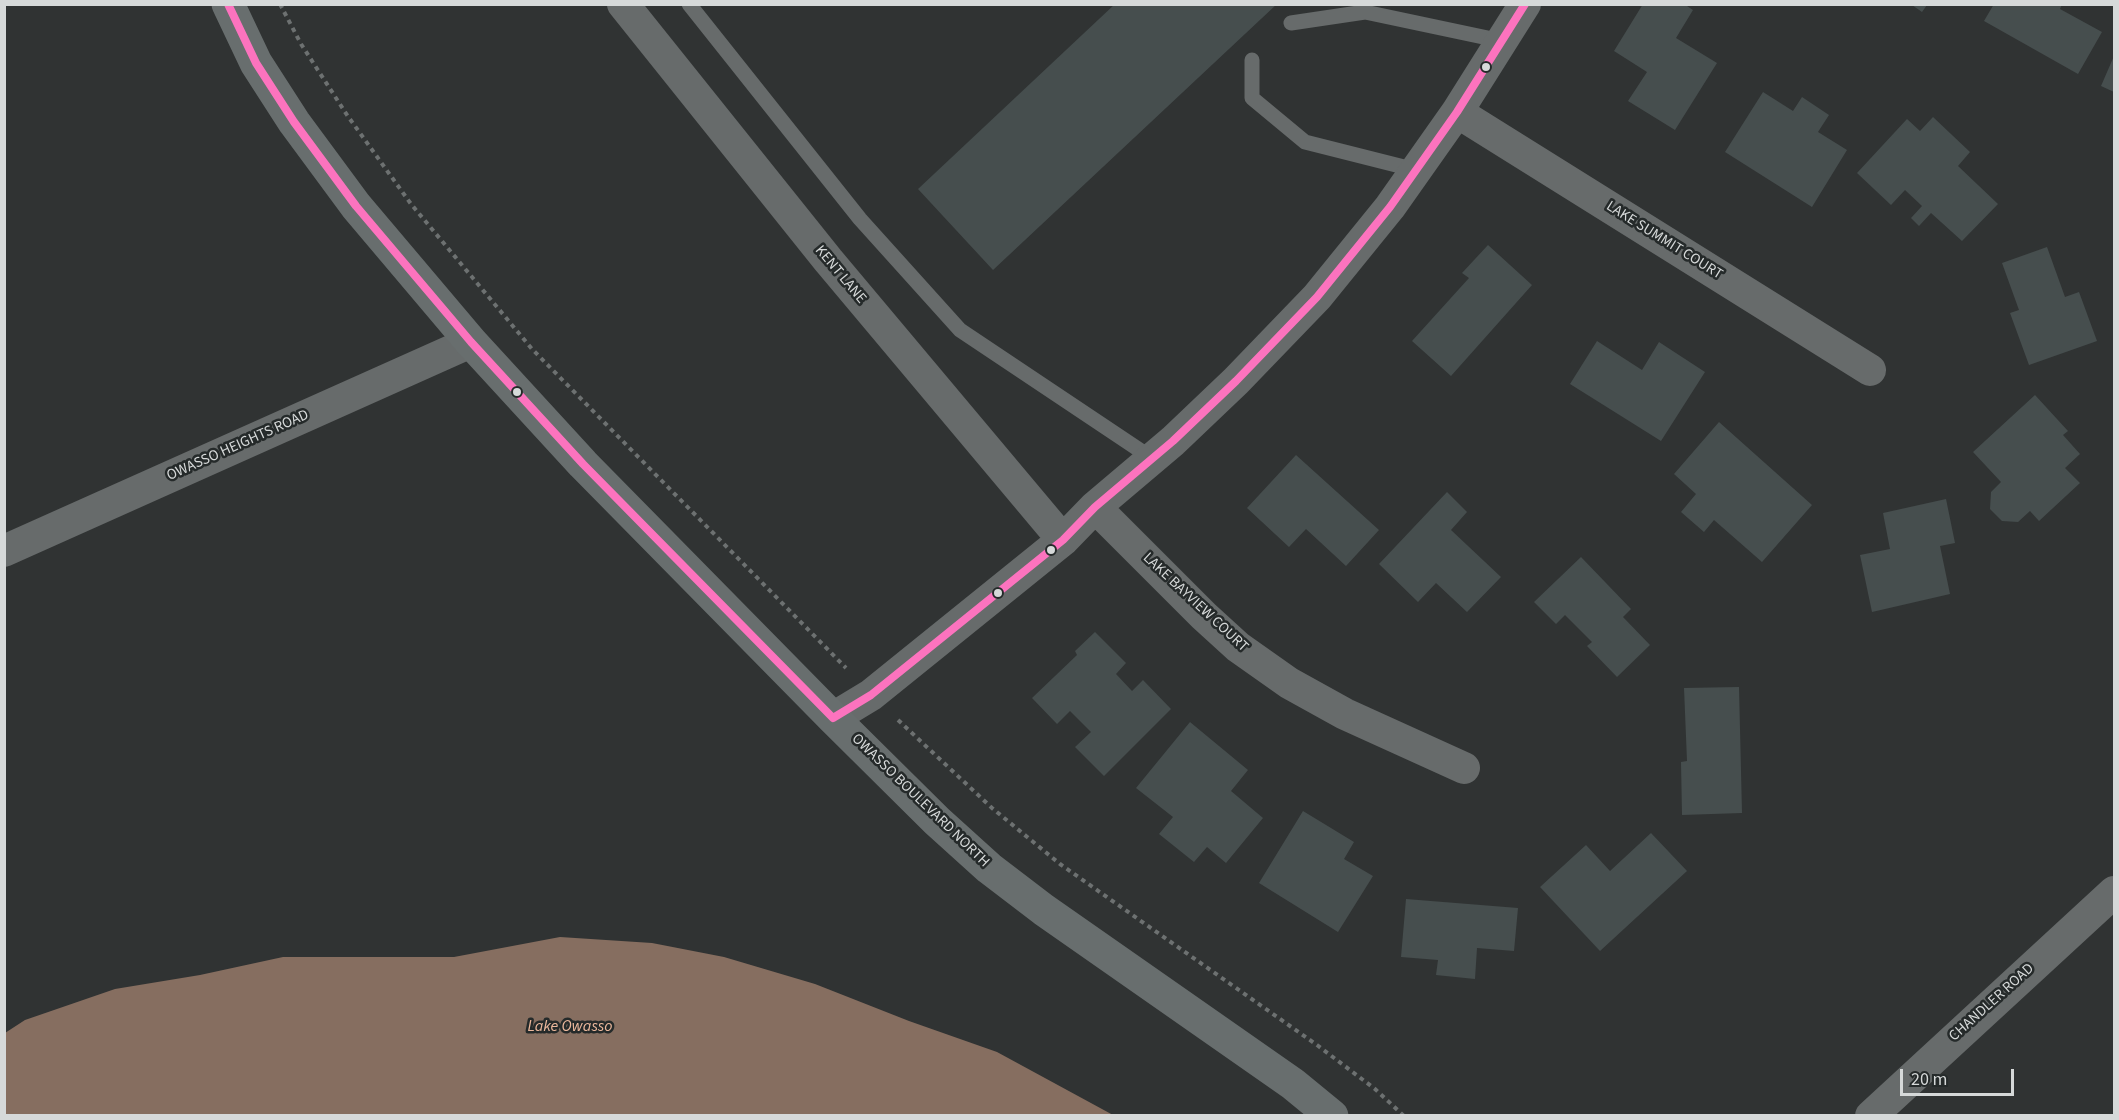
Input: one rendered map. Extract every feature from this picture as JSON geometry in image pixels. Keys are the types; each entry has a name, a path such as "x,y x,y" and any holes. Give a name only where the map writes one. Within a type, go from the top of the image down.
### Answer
{"street":[{"name":"OWASSO BOULEVARD NORTH","path":"228,4 256,63 294,122 356,207 471,342 583,464 833,718 937,821 989,868 1044,910 1293,1084 1332,1116"},
{"name":"KENT LANE","path":"623,4 828,260 1063,540"},
{"path":"833,718 871,695 1063,540 1095,507 1153,459 1236,381 1317,297 1390,207 1457,112 1525,4"},
{"name":"LAKE SUMMIT COURT","path":"1457,112 1870,370"},
{"name":"OWASSO HEIGHTS ROAD","path":"4,551 471,342"},
{"name":"LAKE BAYVIEW COURT","path":"1095,507 1204,616 1238,647 1280,677 1345,714 1464,768"},
{"name":"CHANDLER ROAD","path":"1871,1116 2115,892"}],"lane":[{"path":"689,4 860,219 960,330 1153,459"},
{"path":"1291,23 1365,12 1502,41"},
{"path":"1252,60 1252,98 1305,142 1416,170"}],"path":[{"path":"280,4 301,44 411,204 517,331 871,695 992,808 1060,864 1317,1046 1375,1089 1404,1116"}],"water":[{"name":"Lake Owasso","path":"560,937 652,943 724,957 815,984 997,1052 1113,1115 5,1115 5,1033 25,1020 115,989 200,975 283,957 454,957"}],"building":[{"path":"1115,4 1277,4 993,270 918,189"},
{"path":"1643,4 1684,4 1693,10 1676,38 1717,63 1675,130 1628,101 1647,72 1614,51"},
{"path":"1994,4 2062,4 2060,9 2102,32 2078,74 1984,21"},
{"path":"1912,5 1927,5 1922,12"},
{"path":"2114,56 2114,92 2101,86"},
{"path":"1763,92 1793,111 1802,97 1829,115 1818,132 1847,150 1812,207 1725,152"},
{"path":"1933,117 1970,152 1958,166 1998,204 1962,241 1931,213 1919,226 1911,218 1922,206 1905,190 1891,205 1857,173 1907,119 1920,131"},
{"path":"1488,245 1532,285 1451,376 1412,341 1469,278 1462,273"},
{"path":"2047,247 2065,297 2079,292 2097,341 2029,365 2010,313 2019,310 2002,263"},
{"path":"1597,341 1642,370 1659,342 1705,372 1661,441 1570,384"},
{"path":"2035,395 2068,431 2063,435 2080,454 2065,468 2080,483 2039,521 2030,511 2018,522 2002,521 1990,509 1991,492 2001,482 1973,452"},
{"path":"1719,422 1812,505 1762,562 1714,520 1704,532 1681,512 1696,494 1674,474"},
{"path":"1296,455 1379,530 1346,566 1306,529 1289,547 1247,508"},
{"path":"1447,492 1467,512 1451,530 1501,577 1467,612 1436,583 1418,602 1379,564"},
{"path":"1946,499 1955,543 1940,546 1950,594 1872,612 1860,555 1890,549 1883,513"},
{"path":"1581,557 1631,609 1623,617 1650,645 1617,677 1587,646 1592,642 1565,615 1556,624 1534,602"},
{"path":"1095,632 1126,663 1116,674 1132,691 1143,680 1171,709 1104,776 1075,747 1091,732 1070,711 1057,724 1032,698 1077,655 1075,651"},
{"path":"1739,687 1742,813 1682,815 1681,762 1687,761 1684,688"},
{"path":"1190,722 1248,770 1231,791 1263,818 1226,863 1207,847 1194,862 1159,834 1173,817 1136,788"},
{"path":"1303,811 1354,842 1344,859 1373,876 1338,932 1259,883"},
{"path":"1651,833 1687,871 1600,951 1540,887 1586,845 1610,871"},
{"path":"1406,899 1518,908 1514,951 1477,948 1475,979 1436,975 1438,960 1401,957"}],"transit line":[{"path":"228,4 256,63 294,122 356,206 471,342 583,464 833,718"},
{"path":"833,718 871,695 1063,540 1095,507 1173,441 1236,381 1317,297 1390,207 1457,112 1525,4"}]}
